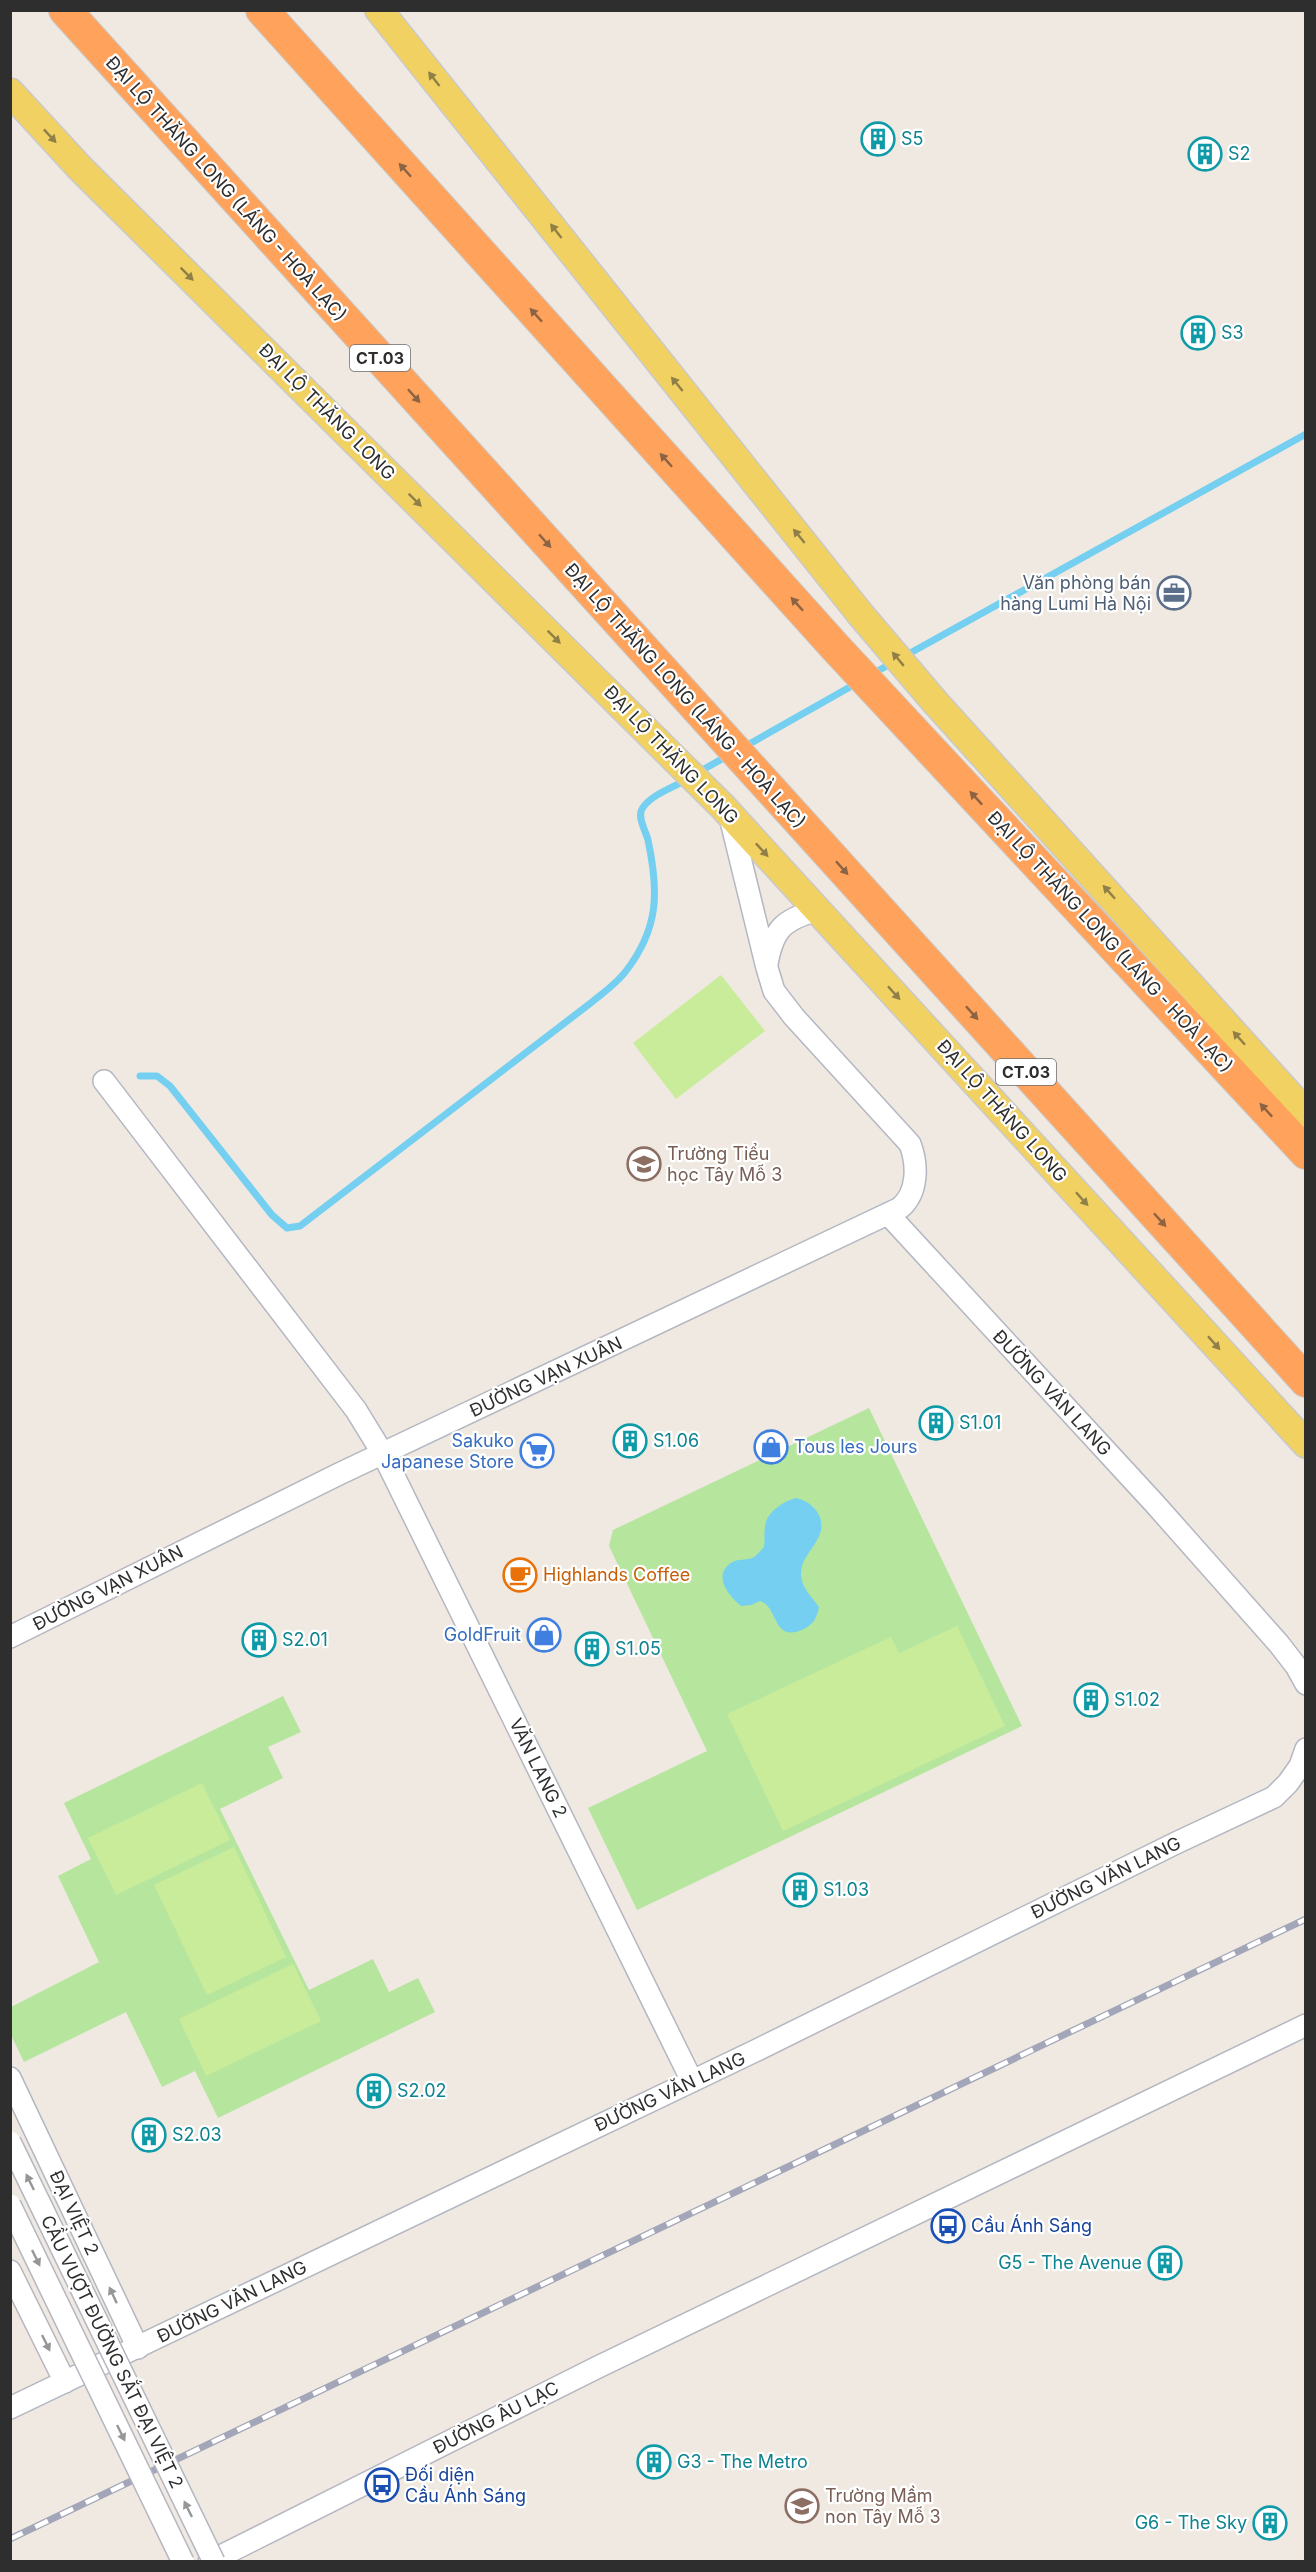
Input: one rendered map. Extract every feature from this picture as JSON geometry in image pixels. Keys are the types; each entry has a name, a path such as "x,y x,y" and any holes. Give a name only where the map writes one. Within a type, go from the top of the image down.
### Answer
{"highway":[{"name":"ĐẠI LỘ THĂNG LONG (LÁNG - HOÀ LẠC)","path":"65,10 1305,1381"},
{"name":"ĐẠI LỘ THĂNG LONG (LÁNG - HOÀ LẠC)","path":"262,10 836,648 1305,1153"}],"main road":[{"path":"380,10 861,615 935,702 1305,1113"},
{"name":"ĐẠI LỘ THĂNG LONG","path":"10,93 80,168 726,810 1305,1444"}],"street":[{"path":"726,810 766,968"},
{"path":"766,968 772,941 783,925 793,918 818,910"},
{"name":"ĐƯỜNG VẠN XUÂN","path":"10,1636 383,1454 888,1214 908,1202 912,1189 915,1156 910,1144 794,1017 774,991 766,968"},
{"name":"VĂN LANG 2","path":"104,1081 356,1410 383,1454 692,2081"},
{"name":"ĐƯỜNG VĂN LANG","path":"888,1214 1271,1635 1296,1666 1305,1684"},
{"name":"ĐƯỜNG VĂN LANG","path":"10,2408 692,2081 1274,1797 1288,1784 1300,1766 1305,1749"},
{"name":"ĐƯỜNG ÂU LẠC","path":"209,2562 249,2553 598,2367 1305,2025"},
{"name":"ĐẠI VIỆT 2","path":"10,2078 138,2348"},
{"name":"CẦU VƯỢT ĐƯỜNG SẮT ĐẠI VIỆT 2","path":"10,2142 214,2562"},
{"name":"CẦU VƯỢT ĐƯỜNG SẮT ĐẠI VIỆT 2","path":"10,2205 183,2562"},
{"path":"10,2271 65,2382"}],"green space":[{"path":"721,975 765,1031 676,1099 633,1043"},
{"path":"869,1408 1022,1726 637,1910 588,1808 707,1751 609,1546 613,1530"},
{"path":"957,1626 1005,1726 783,1831 727,1714 891,1637 899,1653"},
{"path":"283,1696 301,1732 268,1747 283,1778 220,1809 309,1990 373,1959 389,1992 418,1978 435,2012 218,2118 195,2071 162,2087 126,2012 24,2062 11,2035 11,2007 99,1962 58,1876 91,1859 64,1803"},
{"path":"202,1783 230,1840 116,1895 88,1838"},
{"path":"234,1847 286,1957 207,1995 154,1885"},
{"path":"293,1964 321,2021 206,2076 179,2019"}],"water":[{"path":"796,1498 814,1508 821,1519 820,1533 803,1564 801,1574 805,1587 819,1607 810,1625 794,1632 786,1632 777,1623 766,1605 760,1601 741,1606 724,1586 723,1574 725,1568 731,1563 752,1558 764,1547 766,1522 772,1512"}],"waterway":[{"path":"903,657 1306,434"},
{"path":"872,674 894,662"},
{"path":"744,747 857,683"},
{"path":"697,773 729,755"},
{"path":"140,1076 157,1076 170,1086 272,1215 287,1228 300,1226 610,988 622,975 645,940 654,909 652,859 641,820 642,809 663,792 688,779"}],"railway":[{"path":"10,2539 1306,1919"}],"place":[{"name":"S5","path":"878,139"},
{"name":"S2","path":"1205,154"},
{"name":"S3","path":"1198,333"},
{"name":"Văn phòng bán hàng Lumi Hà Nội","path":"1174,593"},
{"name":"Trường Tiểu học Tây Mỗ 3","path":"644,1164"},
{"name":"S1.01","path":"936,1423"},
{"name":"S1.06","path":"630,1441"},
{"name":"Tous les Jours","path":"771,1447"},
{"name":"Sakuko Japanese Store","path":"537,1451"},
{"name":"Highlands Coffee","path":"520,1575"},
{"name":"GoldFruit","path":"544,1635"},
{"name":"S2.01","path":"259,1640"},
{"name":"S1.05","path":"592,1649"},
{"name":"S1.02","path":"1091,1700"},
{"name":"S1.03","path":"800,1890"},
{"name":"S2.02","path":"374,2091"},
{"name":"S2.03","path":"149,2135"},
{"name":"Cầu Ánh Sáng","path":"948,2226"},
{"name":"G5 - The Avenue","path":"1165,2263"},
{"name":"G3 - The Metro","path":"654,2462"},
{"name":"Đối diện Cầu Ánh Sáng","path":"382,2485"},
{"name":"Trường Mầm non Tây Mỗ 3","path":"802,2506"},
{"name":"G6 - The Sky","path":"1270,2523"}]}
